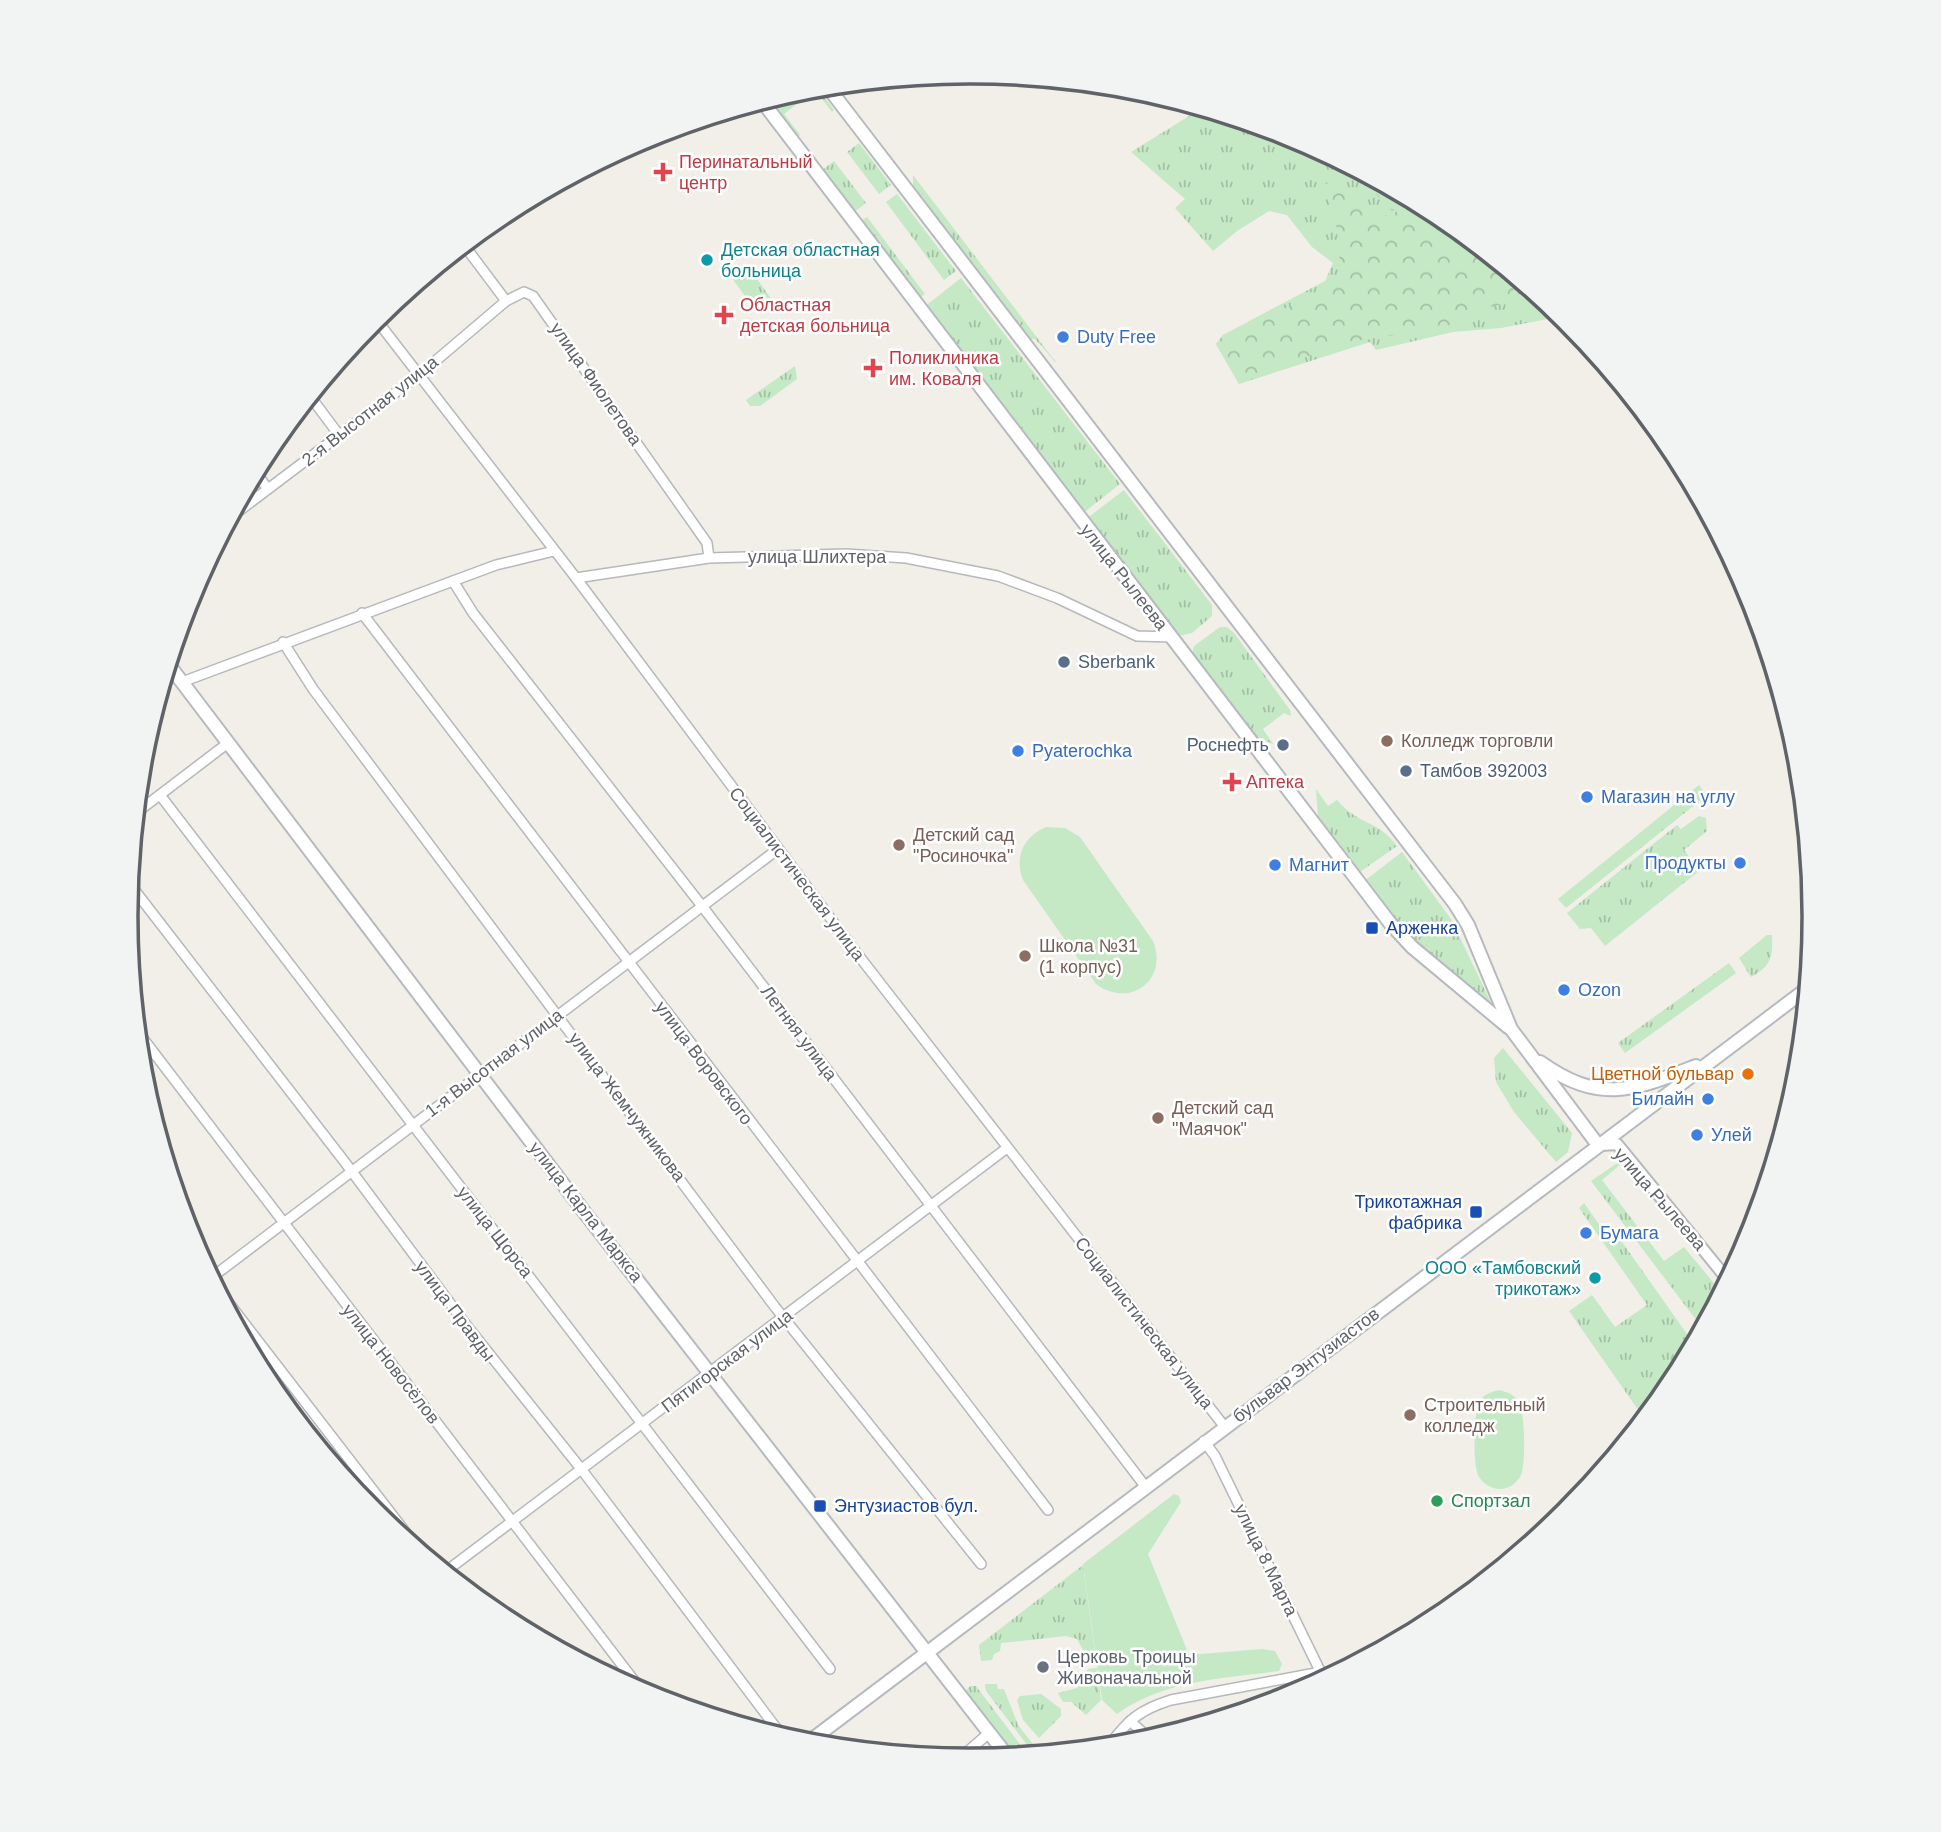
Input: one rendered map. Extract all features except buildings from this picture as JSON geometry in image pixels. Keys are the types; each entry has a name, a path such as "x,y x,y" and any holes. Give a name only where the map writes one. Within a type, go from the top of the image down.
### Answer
{"main road":[{"name":"улица Рылеева","path":"834,96 1455,904 1468,925 1511,1029 1598,1145"},
{"name":"улица Рылеева","path":"768,109 1390,923 1412,947 1511,1029"},
{"name":"улица Карла Маркса","path":"176,673 480,1074 929,1651 1000,1747"},
{"name":"бульвар Энтузиастов","path":"819,1734 1204,1441 1798,995"},
{"path":"1528,1054 1553,1072 1617,1091 1654,1082 1709,1061"}],"street":[{"path":"469,252 506,302"},
{"name":"улица Фиолетова","path":"506,302 524,292 533,296 707,543 709,558"},
{"name":"2-я Высотная улица","path":"248,504 419,375 506,302"},
{"name":"Социалистическая улица","path":"383,327 576,578 778,849 1224,1426"},
{"path":"315,403 339,435"},
{"path":"262,481 268,489"},
{"path":"182,682 362,613 453,581 554,551"},
{"name":"улица Шлихтера","path":"576,578 709,558 846,554 948,564 998,576 1057,598 1137,636 1172,637"},
{"name":"Летняя улица","path":"453,581 473,613 702,906 1145,1486"},
{"name":"улица Воровского","path":"362,613 856,1263 1048,1510"},
{"name":"улица Жемчужникова","path":"283,642 313,689 783,1318 981,1564"},
{"path":"146,805 228,743"},
{"name":"улица Щорса","path":"160,795 830,1669"},
{"name":"1-я Высотная улица","path":"219,1272 778,849"},
{"name":"улица Правды","path":"139,894 474,1336 582,1470 773,1724"},
{"name":"улица Новосёлов","path":"149,1047 629,1674"},
{"name":"улица Рылеева","path":"1598,1145 1617,1144 1722,1273"},
{"name":"Пятигорская улица","path":"452,1567 1007,1148"},
{"path":"248,1328 389,1510"},
{"name":"улица 8 Марта","path":"1204,1441 1215,1456 1320,1670"},
{"path":"1119,1734 1138,1712 1171,1700 1301,1680"},
{"path":"1130,1721 1140,1730"},
{"path":"972,1748 989,1733"}],"green space":[{"path":"825,97 834,110 832,112 821,98"},
{"path":"800,102 784,114 800,135 796,138 774,108"},
{"path":"1192,114 1289,147 1386,195 1433,224 1519,290 1549,319 1501,328 1453,332 1376,350 1370,342 1239,384 1216,344 1223,335 1325,281 1333,263 1312,247 1287,215 1269,211 1237,231 1213,251 1175,208 1185,199 1131,152"},
{"path":"859,143 891,185 879,194 847,152"},
{"path":"834,161 866,203 853,213 821,171"},
{"path":"913,175 1058,365 1035,339 1027,339 913,189"},
{"path":"1337,178 1372,211 1392,217 1399,207 1392,211 1368,186 1411,211 1411,221 1441,242 1463,246 1527,298 1483,309 1443,328 1341,343 1239,384 1216,344 1223,335 1321,293 1338,280 1337,231 1323,184"},
{"path":"897,194 956,271 944,280 886,202"},
{"path":"1411,211 1466,248 1457,247 1438,237 1433,238 1424,228 1417,228 1411,221"},
{"path":"867,217 925,294 918,299 859,222"},
{"path":"743,268 750,269 772,300 769,311 756,311 734,281 733,273"},
{"path":"961,278 1120,484 1082,514 924,307"},
{"path":"795,366 797,379 760,406 750,406 746,400"},
{"path":"1124,490 1212,605 1212,616 1192,633 1178,636 1086,519"},
{"path":"1220,627 1227,627 1234,633 1290,710 1291,716 1284,713 1263,729 1273,744 1252,735 1192,654 1194,646"},
{"path":"1699,785 1707,795 1566,908 1558,899"},
{"path":"1316,789 1328,806 1337,800 1353,814 1383,831 1397,846 1357,874 1318,817"},
{"path":"1699,816 1706,818 1707,831 1684,850 1700,870 1605,946 1591,928 1580,929 1567,913 1677,825 1681,829"},
{"path":"1046,827 1065,828 1080,837 1153,941 1155,968 1143,987 1133,992 1121,993 1109,991 1096,984 1023,880 1020,872 1022,849 1031,836"},
{"path":"1402,852 1451,919 1498,1017 1411,941 1363,882"},
{"path":"1767,935 1772,935 1769,960 1763,969 1751,977 1739,958"},
{"path":"1729,963 1736,973 1625,1053 1618,1043"},
{"path":"1503,1048 1572,1133 1568,1152 1556,1162 1514,1112 1496,1082 1494,1058"},
{"path":"1619,1162 1621,1164 1602,1180 1664,1261 1684,1247 1716,1286 1697,1321 1591,1181"},
{"path":"1584,1203 1603,1230 1610,1225 1688,1336 1639,1411 1569,1311 1592,1295 1615,1327 1647,1305 1579,1208"},
{"path":"1499,1390 1518,1400 1524,1437 1521,1475 1512,1485 1500,1489 1490,1487 1478,1475 1475,1449 1476,1414 1480,1400"},
{"path":"1174,1494 1179,1496 1181,1502 1148,1554 1189,1655 1262,1649 1275,1651 1282,1664 1279,1671 1174,1687 1135,1703 1117,1714 1102,1700 1083,1564"},
{"path":"1083,1565 1095,1653 1085,1654 1077,1639 1066,1636 1001,1643 1000,1651 994,1654 992,1660 981,1661 979,1645"},
{"path":"1097,1668 1101,1700 1086,1715 1071,1702 1063,1702 1058,1693 1077,1688 1088,1669"},
{"path":"985,1684 997,1684 998,1689 1004,1689 1018,1725 1034,1745 1028,1746 986,1691"},
{"path":"970,1686 976,1686 1021,1746 1010,1747 966,1691"},
{"path":"1041,1694 1061,1709 1061,1716 1039,1738 1023,1720 1017,1700 1020,1696"}],"place":[{"name":"Перинатальный центр","path":"663,172"},
{"name":"Детская областная больница","path":"707,260"},
{"name":"Областная детская больница","path":"724,315"},
{"name":"Duty Free","path":"1063,337"},
{"name":"Поликлиника им. Коваля","path":"873,368"},
{"name":"Sberbank","path":"1064,662"},
{"name":"Колледж торговли","path":"1387,741"},
{"name":"Роснефть","path":"1283,745"},
{"name":"Pyaterochka","path":"1018,751"},
{"name":"Тамбов 392003","path":"1406,771"},
{"name":"Аптека","path":"1232,782"},
{"name":"Магазин на углу","path":"1587,797"},
{"name":"Детский сад \"Росиночка\"","path":"899,845"},
{"name":"Продукты","path":"1740,863"},
{"name":"Магнит","path":"1275,865"},
{"name":"Арженка","path":"1372,928"},
{"name":"Школа №31 (1 корпус)","path":"1025,956"},
{"name":"Ozon","path":"1564,990"},
{"name":"Цветной бульвар","path":"1748,1074"},
{"name":"Билайн","path":"1708,1099"},
{"name":"Детский сад \"Маячок\"","path":"1158,1118"},
{"name":"Улей","path":"1697,1135"},
{"name":"Трикотажная фабрика","path":"1476,1212"},
{"name":"Бумага","path":"1586,1233"},
{"name":"ООО «Тамбовский трикотаж»","path":"1595,1278"},
{"name":"Строительный колледж","path":"1410,1415"},
{"name":"Спортзал","path":"1437,1501"},
{"name":"Энтузиастов бул.","path":"820,1506"},
{"name":"Церковь Троицы Живоначальной","path":"1043,1667"}]}
